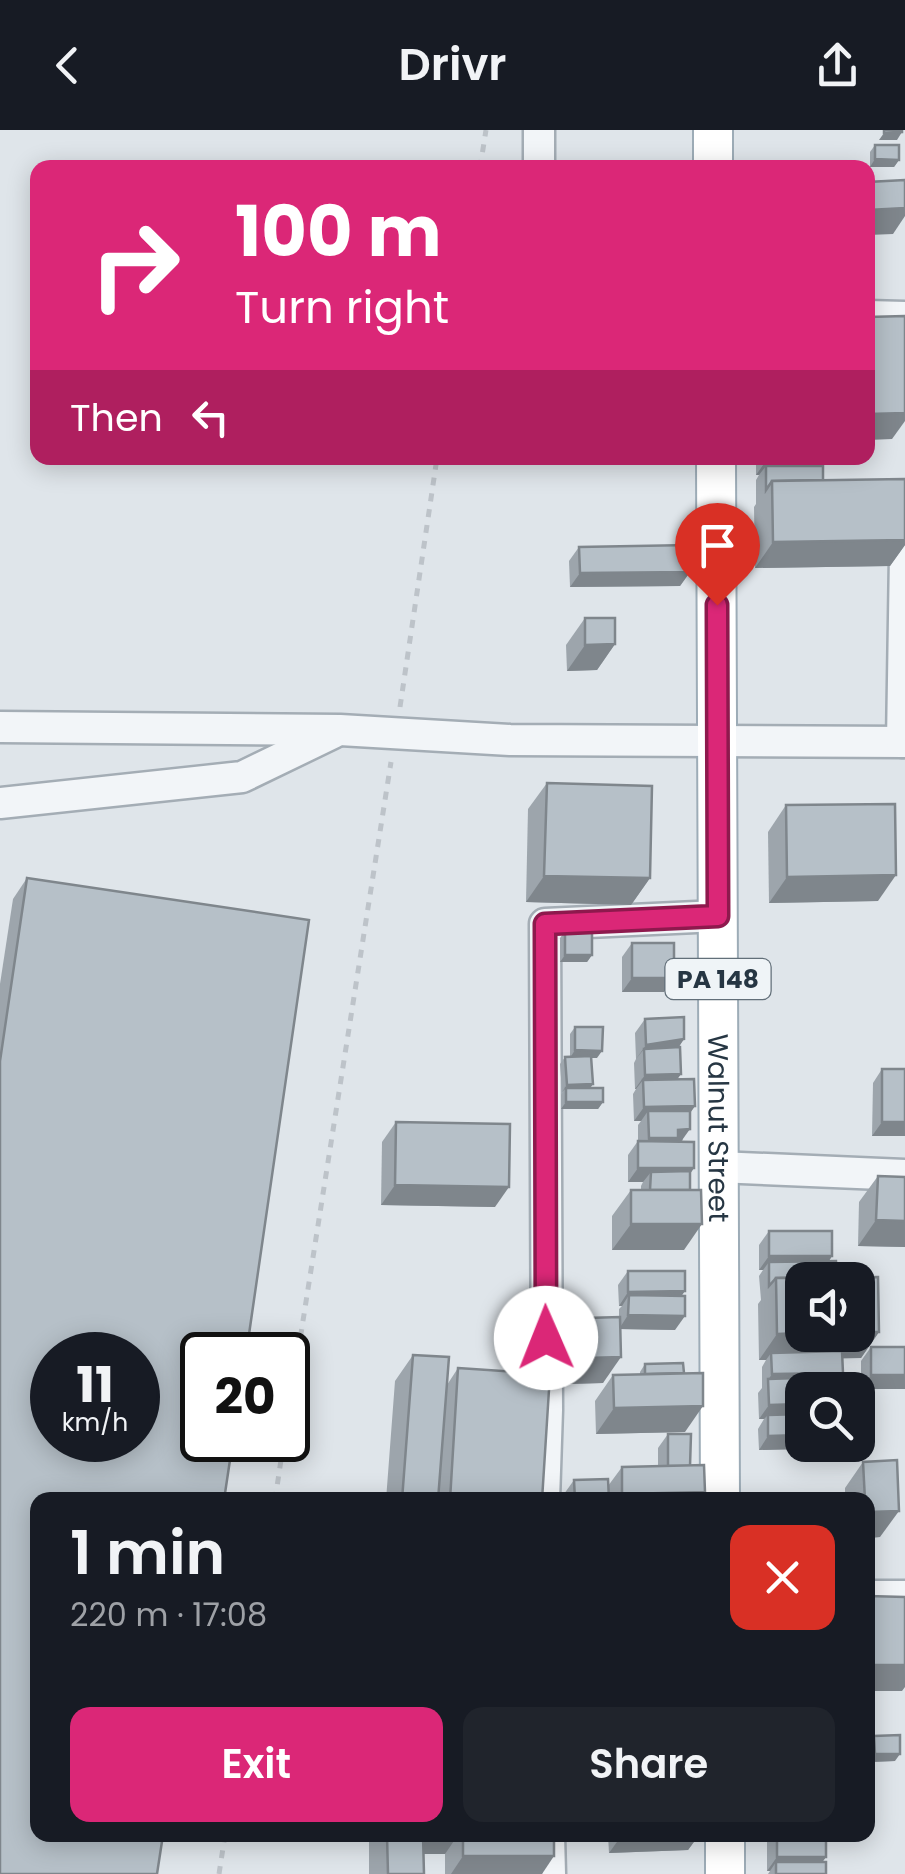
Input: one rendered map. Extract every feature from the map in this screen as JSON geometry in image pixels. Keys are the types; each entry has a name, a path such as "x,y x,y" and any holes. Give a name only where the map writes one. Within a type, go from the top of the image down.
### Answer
{"main road":[{"path":"713,130 714,160"},
{"name":"Walnut Street","path":"716,465 720,1492"},
{"path":"725,1842 726,1874"}],"street":[{"path":"538,160 539,130"},
{"path":"875,316 905,317"},
{"path":"0,727 396,731 510,740 904,742 905,555"},
{"path":"0,803 242,777 340,730"},
{"path":"544,1492 545,924 718,916"},
{"path":"718,1167 905,1174"},
{"path":"875,1596 905,1596"},
{"path":"549,1842 550,1874"}],"path":[{"path":"481,160 486,130"},
{"path":"301,1332 436,465"},
{"path":"276,1492 281,1462"},
{"path":"219,1874 224,1842"}],"building":[{"path":"875,145 899,145 899,160 875,159"},
{"path":"905,180 905,208 875,210 875,182"},
{"path":"905,316 905,413 875,414 875,317"},
{"path":"766,466 823,466 823,480 772,481 766,490"},
{"path":"905,479 905,540 773,542 772,481"},
{"path":"690,545 690,572 580,573 579,547"},
{"path":"585,618 615,618 615,644 585,645"},
{"path":"547,783 652,786 650,878 544,876"},
{"path":"895,804 896,875 787,877 786,805"},
{"path":"27,878 309,920 249,1332 180,1332 180,1462 230,1462 225,1492 30,1492 30,1842 162,1842 157,1874 0,1874 0,1061"},
{"path":"565,931 592,931 592,955 565,955"},
{"path":"632,943 674,943 674,978 632,978"},
{"path":"684,1017 684,1039 646,1045 645,1019"},
{"path":"575,1027 603,1027 602,1051 575,1050"},
{"path":"680,1047 681,1074 645,1075 644,1049"},
{"path":"591,1056 593,1084 567,1085 565,1057"},
{"path":"882,1069 905,1069 905,1122 882,1122"},
{"path":"694,1079 695,1106 644,1107 643,1080"},
{"path":"566,1088 603,1088 603,1102 566,1102"},
{"path":"648,1111 690,1111 690,1129 678,1130 678,1138 649,1138"},
{"path":"396,1122 510,1124 509,1187 395,1185"},
{"path":"638,1141 694,1142 694,1168 638,1168"},
{"path":"690,1171 690,1190 650,1190 651,1172"},
{"path":"878,1176 905,1177 905,1221 876,1220"},
{"path":"631,1190 701,1190 702,1224 631,1224"},
{"path":"769,1231 832,1231 832,1256 769,1256"},
{"path":"836,1261 836,1262 785,1262 785,1278 776,1278 769,1286 769,1262"},
{"path":"628,1271 685,1271 685,1291 628,1292"},
{"path":"878,1277 879,1332 875,1332"},
{"path":"776,1278 785,1278 785,1334 777,1334"},
{"path":"629,1295 685,1296 685,1316 628,1315"},
{"path":"620,1317 621,1357 586,1358 586,1318"},
{"path":"875,1347 905,1347 905,1375 871,1372 871,1352 875,1352"},
{"path":"842,1352 843,1372 772,1374 771,1353"},
{"path":"413,1355 449,1357 439,1492 403,1492"},
{"path":"683,1363 684,1373 645,1374 645,1364"},
{"path":"458,1368 550,1374 543,1492 450,1492"},
{"path":"703,1373 703,1406 614,1408 613,1375"},
{"path":"785,1378 785,1405 769,1405 768,1379"},
{"path":"785,1414 785,1436 768,1436 768,1415"},
{"path":"668,1434 691,1434 690,1466 668,1466"},
{"path":"897,1460 899,1511 875,1512 875,1492 865,1492 863,1462"},
{"path":"704,1465 705,1492 622,1492 622,1467"},
{"path":"608,1479 609,1492 575,1492 574,1480"},
{"path":"875,1596 905,1597 905,1665 875,1665"},
{"path":"900,1735 900,1754 875,1754 875,1736"},
{"path":"387,1842 423,1842 424,1874 388,1874"},
{"path":"463,1842 554,1842 554,1856 463,1856"},
{"path":"777,1842 826,1842 826,1857 777,1857"},
{"path":"776,1862 826,1862 826,1874 776,1874"}],"route":[{"path":"546,1338 545,924 718,916 717,605"}]}
